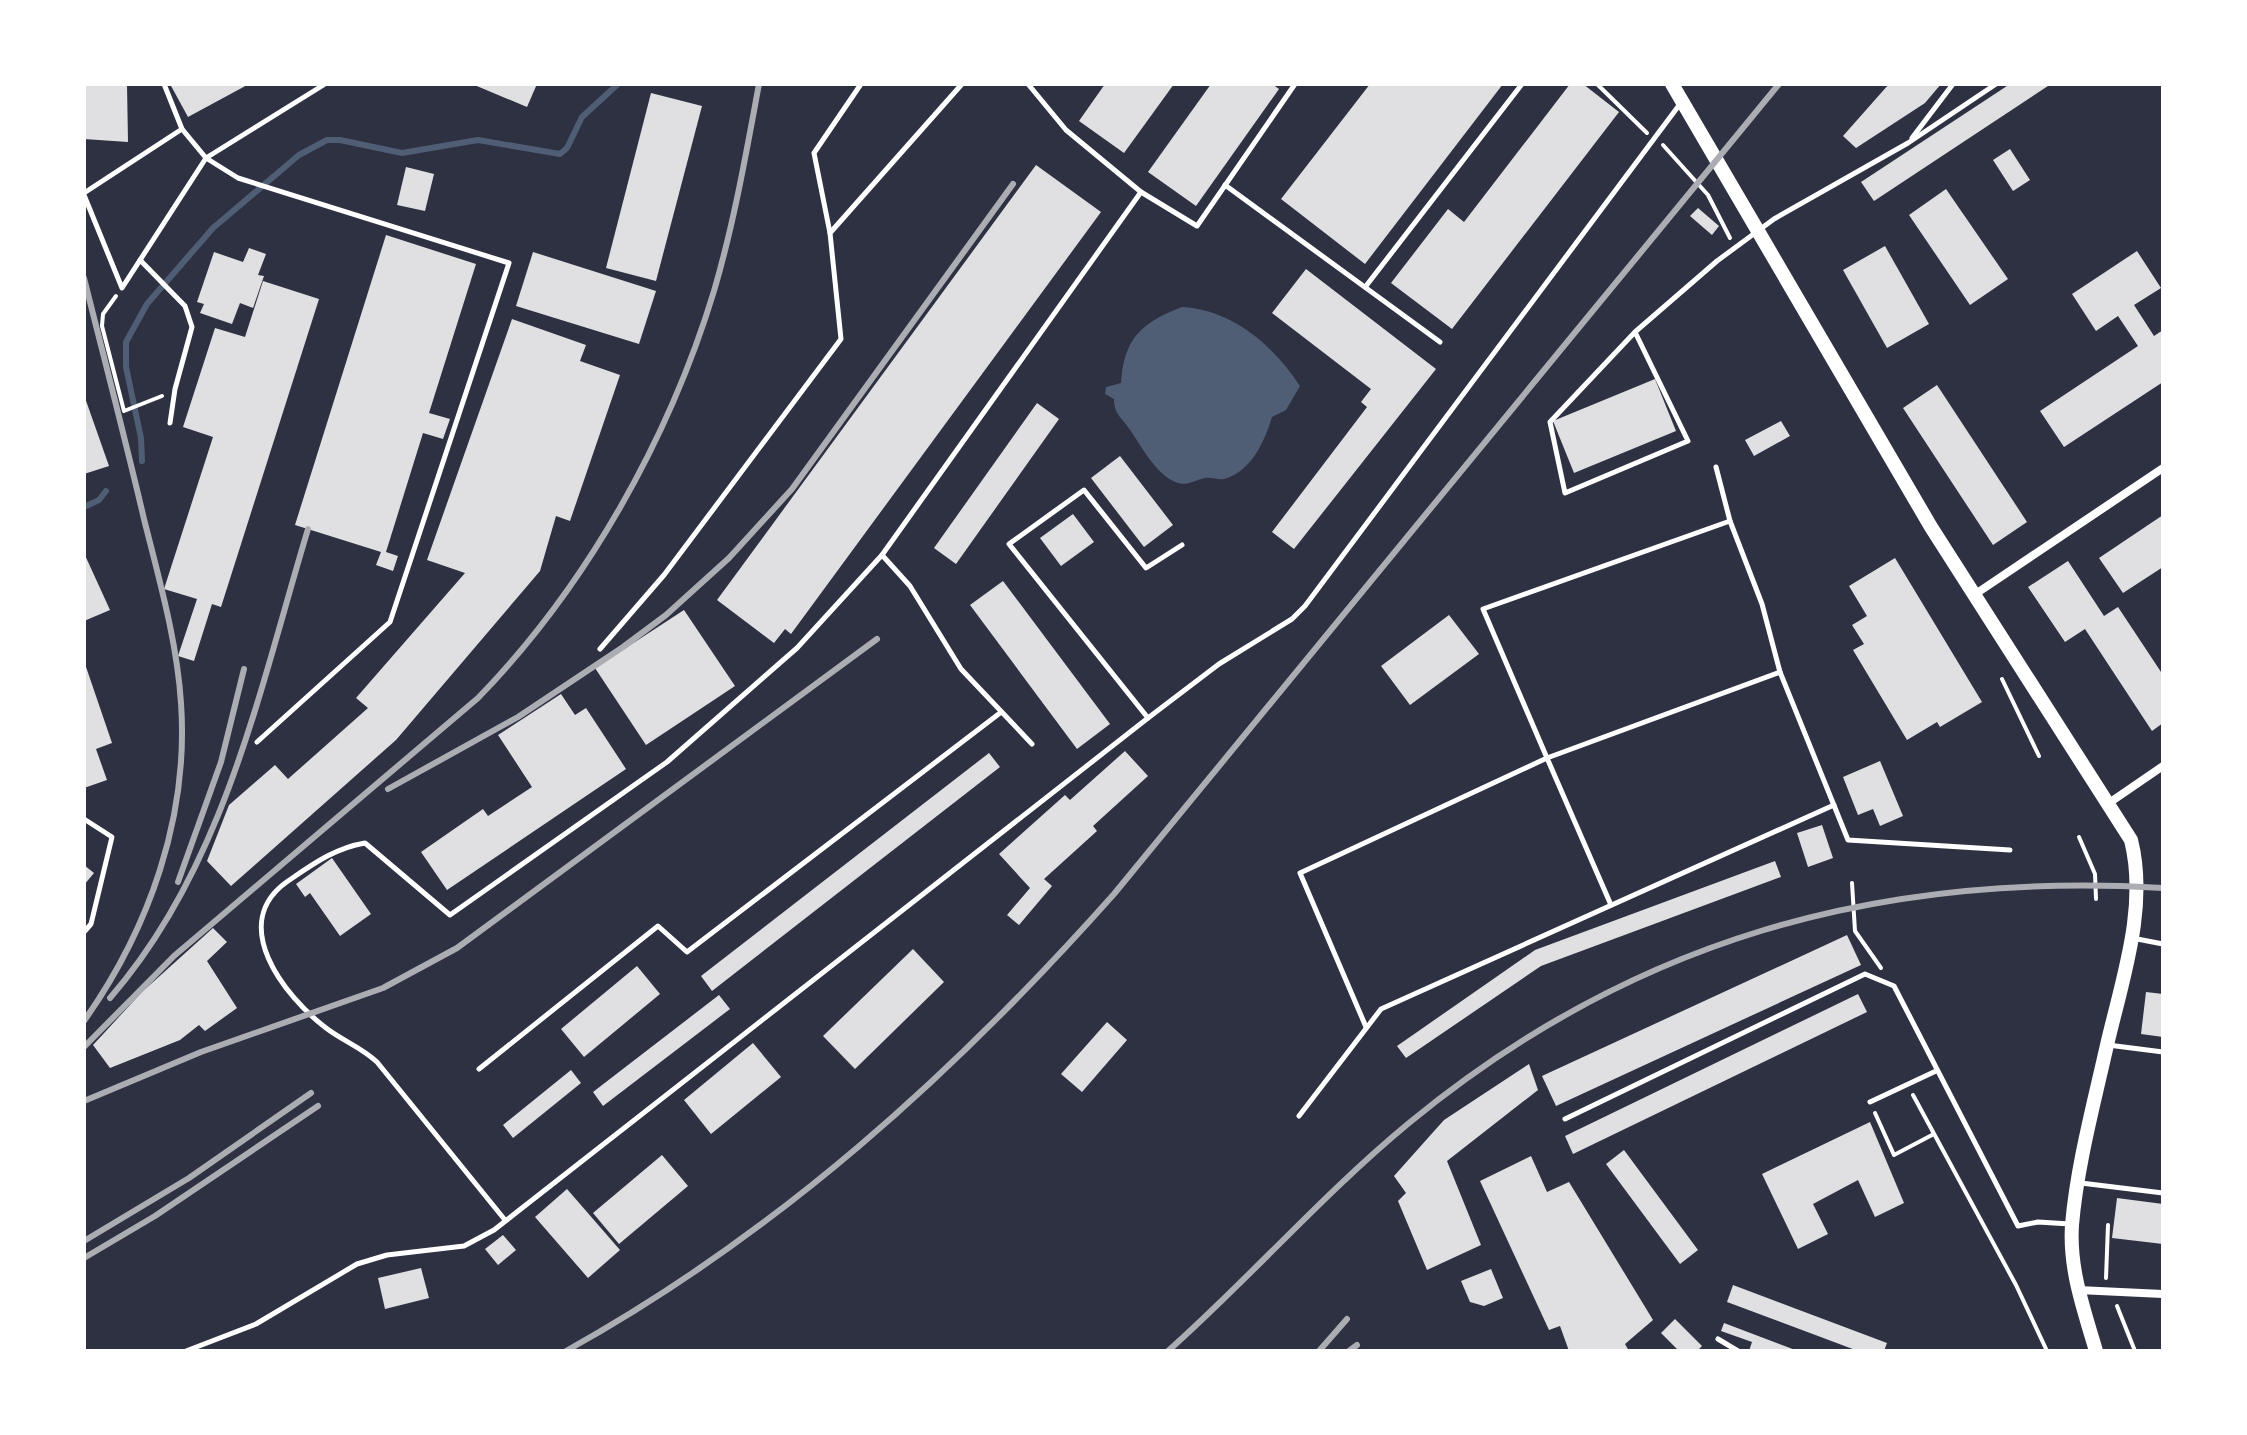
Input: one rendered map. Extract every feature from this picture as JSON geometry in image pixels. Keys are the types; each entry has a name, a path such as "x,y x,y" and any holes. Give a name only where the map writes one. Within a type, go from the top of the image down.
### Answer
{"main road":[{"path":"1672,84 1756,233 1974,595 2124,824 2136,857 2132,938 2107,1045 2072,1224 2078,1290 2096,1351"}],"street":[{"path":"1974,595 2163,468"},
{"path":"2109,803 2163,766"},
{"path":"2078,1290 2110,1289 2163,1294"}],"lane":[{"path":"164,84 182,129 206,158 238,178 509,263 390,622 257,742"},
{"path":"122,288 206,158 325,84"},
{"path":"600,649 664,575 841,339 830,233 814,153 861,84"},
{"path":"830,233 962,84"},
{"path":"1028,84 1066,130 1141,192 1197,226 1295,84"},
{"path":"1366,286 1522,84"},
{"path":"1908,143 1953,84"},
{"path":"1635,332 1688,441 1565,493 1550,422 1635,332 1734,247 1774,219 1908,143 1996,84"},
{"path":"186,1351 256,1324 357,1264 387,1255 464,1246 505,1220 1148,718 1219,664 1292,619 1305,606 1683,100"},
{"path":"122,288 84,194 182,129"},
{"path":"1225,185 1440,342"},
{"path":"505,1220 377,1062 354,1043 325,1028 288,991 264,950 260,926 266,904 283,884 322,857 365,843 450,915 667,762 797,648 882,555 1141,192"},
{"path":"140,260 185,306 192,327 175,389 170,423"},
{"path":"1716,467 1730,521 1762,604 1780,672 1848,840 2010,850"},
{"path":"1148,718 1009,544 1084,490 1146,568 1182,545"},
{"path":"1611,905 1483,609 1730,521"},
{"path":"882,555 910,586 961,669 1032,744"},
{"path":"1366,1027 1300,873 1547,758 1780,672"},
{"path":"479,1069 658,926 687,952 1000,713"},
{"path":"1299,1116 1381,1009 1834,805"},
{"path":"84,819 112,837 91,924 84,932"},
{"path":"2132,938 2163,944"},
{"path":"1565,1119 1865,974 1894,986 2018,1226 2038,1222 2072,1224"},
{"path":"2107,1045 2163,1052"},
{"path":"1870,1102 1936,1071"},
{"path":"2080,1183 2163,1193"},
{"path":"1718,1339 1738,1351"}],"path":[{"path":"1597,84 1699,184 1734,247"},
{"path":"122,288 103,314 102,326 124,411 153,400"},
{"path":"2002,679 2039,756"},
{"path":"2079,837 2095,874 2096,899"},
{"path":"1852,883 1855,931 1894,986"},
{"path":"1908,1085 1932,1135 2016,1285 2047,1351"},
{"path":"1870,1102 1894,1155 1932,1135"},
{"path":"2106,1279 2108,1225"},
{"path":"2110,1289 2135,1351"}],"water":[{"path":"1182,307 1218,315 1250,332 1277,357 1300,386 1286,410 1272,417 1261,445 1249,463 1224,479 1205,478 1184,484 1168,478 1119,416 1114,399 1105,394 1106,387 1121,383 1126,354 1137,334 1156,319"}],"building":[{"path":"84,84 127,84 128,142 84,139"},
{"path":"170,84 249,84 188,117"},
{"path":"472,84 537,84 527,107"},
{"path":"1105,84 1174,84 1124,153 1079,121"},
{"path":"1211,84 1272,84 1279,89 1196,206 1148,172"},
{"path":"1370,84 1503,84 1365,264 1281,199"},
{"path":"1570,84 1583,84 1619,112 1452,329 1391,283 1448,209 1464,222"},
{"path":"1889,84 1941,84 1925,103 1856,148 1843,136"},
{"path":"2010,84 2051,84 1874,201 1861,182"},
{"path":"651,93 702,106 656,281 606,268"},
{"path":"2010,149 2030,180 2013,191 1993,160"},
{"path":"1036,165 1101,212 791,634 785,629 774,643 717,600"},
{"path":"406,167 434,174 425,211 397,205"},
{"path":"1946,189 2008,279 1970,305 1909,215"},
{"path":"1698,208 1719,226 1712,235 1690,216"},
{"path":"386,235 476,264 429,413 450,419 443,439 423,433 386,552 398,556 393,571 376,565 381,552 295,525"},
{"path":"1885,246 1929,324 1887,348 1843,270"},
{"path":"249,248 266,254 258,275 264,276 253,308 240,303 232,324 200,313 204,304 197,302 214,252 243,262"},
{"path":"2137,251 2161,288 2134,305 2154,336 2163,330 2163,382 2064,447 2040,411 2138,346 2118,316 2096,331 2072,294"},
{"path":"533,252 656,291 639,344 516,306"},
{"path":"1306,269 1436,369 1294,549 1272,532 1367,407 1361,402 1371,389 1272,313"},
{"path":"263,281 319,299 221,607 212,604 194,661 178,656 197,599 164,589 213,437 183,427 215,328 245,337"},
{"path":"512,319 586,345 580,361 620,375 570,521 556,516 540,571 396,740 231,886 207,861 229,805 275,765 288,779 368,708 356,698 465,573 427,560"},
{"path":"1655,379 1676,431 1574,473 1553,421"},
{"path":"1937,385 2027,522 1993,545 1903,408"},
{"path":"84,395 109,466 84,474"},
{"path":"1037,403 1059,419 956,564 934,548"},
{"path":"1781,421 1790,436 1754,456 1745,440"},
{"path":"1120,456 1173,525 1144,547 1091,478"},
{"path":"1073,514 1094,542 1061,566 1040,538"},
{"path":"2163,515 2163,567 2123,593 2099,558"},
{"path":"84,553 110,610 84,621"},
{"path":"1895,558 1982,702 1940,727 1937,722 1907,740 1853,650 1864,644 1852,625 1867,616 1849,586"},
{"path":"2068,561 2104,616 2118,607 2163,675 2163,723 2152,731 2085,629 2065,642 2028,587"},
{"path":"1003,581 1110,724 1077,749 970,605"},
{"path":"684,610 735,686 646,745 595,668"},
{"path":"1449,615 1479,654 1410,705 1381,666"},
{"path":"84,661 112,743 96,749 107,780 84,788"},
{"path":"561,694 575,715 586,708 626,769 447,890 421,852 483,809 488,816 532,787 498,735"},
{"path":"1125,751 1148,776 1093,826 1097,831 1044,879 1052,886 1019,925 1007,915 1030,888 999,854 1065,795 1070,800"},
{"path":"989,753 1000,767 712,991 701,976"},
{"path":"1880,761 1903,816 1880,826 1873,809 1858,815 1843,777"},
{"path":"1822,825 1833,858 1808,867 1797,833"},
{"path":"332,858 371,914 340,936 310,893 305,897 296,884"},
{"path":"1775,861 1781,877 1541,966 1406,1058 1397,1046 1535,950"},
{"path":"84,865 94,873 84,885"},
{"path":"213,928 227,942 207,961 237,1008 205,1031 199,1025 180,1040 110,1068 93,1045 142,992"},
{"path":"1847,935 1861,965 1556,1106 1542,1076"},
{"path":"913,949 944,982 855,1069 823,1036"},
{"path":"637,966 660,994 584,1057 561,1029"},
{"path":"2146,992 2163,994 2163,1037 2141,1034"},
{"path":"1858,994 1867,1012 1573,1154 1565,1136"},
{"path":"719,995 730,1009 603,1106 593,1092"},
{"path":"1107,1022 1127,1040 1082,1092 1061,1074"},
{"path":"753,1043 781,1077 711,1134 684,1100"},
{"path":"1529,1064 1538,1090 1447,1161 1481,1245 1427,1270 1398,1201 1406,1193 1394,1176 1444,1120"},
{"path":"571,1070 581,1083 513,1138 503,1125"},
{"path":"1870,1122 1904,1203 1875,1217 1858,1180 1813,1204 1828,1234 1798,1249 1762,1174"},
{"path":"1624,1150 1698,1250 1680,1264 1606,1164"},
{"path":"662,1155 688,1186 619,1244 593,1213"},
{"path":"1531,1156 1547,1192 1569,1182 1653,1320 1625,1344 1629,1351 1569,1351 1560,1326 1549,1330 1480,1181"},
{"path":"567,1189 620,1250 588,1278 535,1217"},
{"path":"2117,1198 2163,1204 2163,1244 2112,1238"},
{"path":"503,1235 516,1250 498,1265 485,1249"},
{"path":"421,1268 429,1298 385,1309 378,1278"},
{"path":"1491,1269 1503,1298 1484,1306 1470,1302 1461,1281"},
{"path":"1733,1285 1887,1343 1884,1351 1858,1351 1727,1302"},
{"path":"1675,1319 1702,1346 1697,1351 1679,1351 1661,1333"},
{"path":"1724,1323 1798,1351 1749,1351 1752,1342 1721,1331"}],"waterway":[{"path":"142,461 141,438 126,367 126,342 147,304 213,228 299,155 327,140 402,153 478,140 560,154 567,148 582,117 618,84"},
{"path":"84,507 99,500 106,491"}],"railway":[{"path":"84,1047 174,956 478,698 554,608 620,508 648,456 695,346 728,240 759,84"},
{"path":"566,1351 644,1305 790,1202 860,1146 991,1025 1114,894 1779,84"},
{"path":"388,789 518,717 623,647 666,615 729,558 792,489 1013,184"},
{"path":"84,278 171,633 179,680 182,746 171,829 160,870 128,949 84,1021"},
{"path":"110,998 149,947 182,892 210,835 254,714 308,529"},
{"path":"84,1101 201,1052 383,988 457,948 877,639"},
{"path":"178,882 221,762 244,669"},
{"path":"1168,1351 1347,1178 1409,1123 1493,1060 1580,1007 1670,964 1762,930 1858,907 1956,892 2058,886 2163,888"},
{"path":"84,1241 189,1178 311,1093"},
{"path":"84,1258 155,1216 318,1106"},
{"path":"1319,1351 1347,1319"},
{"path":"1349,1351 1357,1345"}]}
